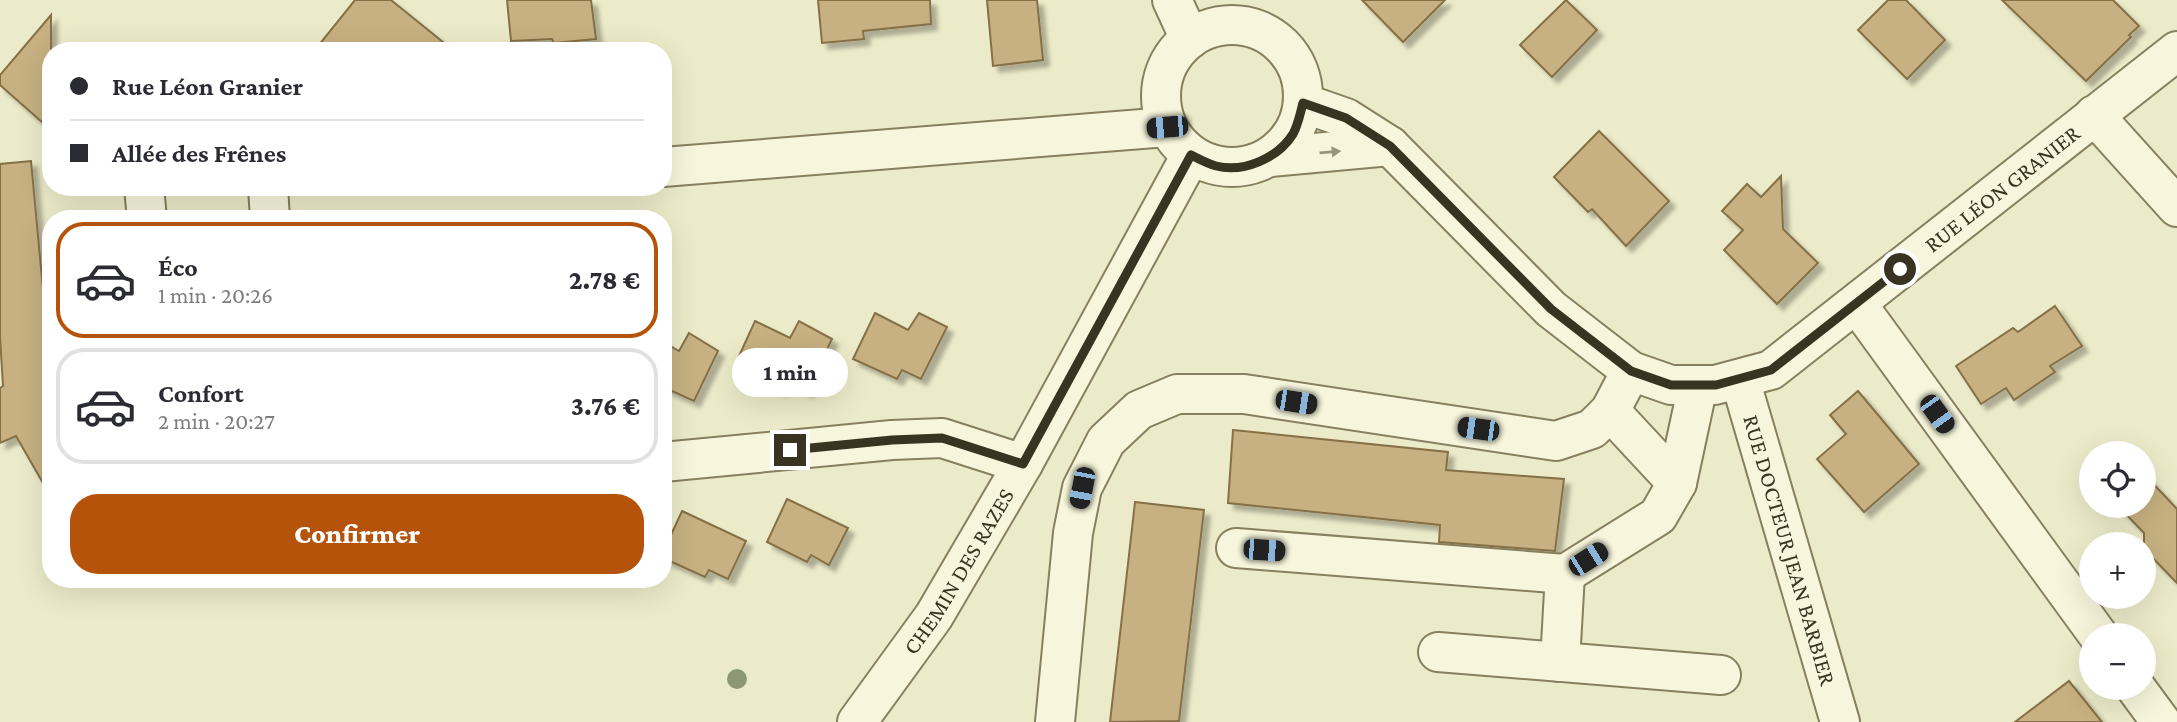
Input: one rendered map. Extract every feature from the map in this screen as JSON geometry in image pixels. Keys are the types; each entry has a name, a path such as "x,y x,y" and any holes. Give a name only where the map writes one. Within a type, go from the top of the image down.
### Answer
{"street":[{"path":"1172,0 1190,38"},
{"path":"1270,157 1283,147 1293,134 1303,103 1302,83 1295,64 1283,47 1267,34 1248,27 1227,25 1207,29 1190,38 1175,52 1166,70 1161,88 1161,108 1179,141 1217,166 1244,167 1270,157 1390,146"},
{"name":"RUE LÉON GRANIER","path":"1303,103 1346,118 1390,146 1551,309 1631,371 1671,385 1716,385 1771,370 2177,51"},
{"path":"2095,115 2177,207"},
{"path":"672,167 1179,141"},
{"name":"CHEMIN DES RAZES","path":"856,722 934,616 1023,464 1179,141"},
{"path":"1857,304 2089,623"},
{"path":"1055,722 1073,533 1082,488 1106,441 1139,410 1177,394 1244,394 1556,442 1592,429 1610,411 1631,371"},
{"name":"RUE DOCTEUR JEAN BARBIER","path":"1740,379 1840,722"},
{"path":"1237,548 1565,574 1658,516 1676,483 1698,385"},
{"path":"1610,411 1676,483"},
{"path":"672,461 892,440 942,438 1023,464"},
{"path":"1560,662 1565,574"},
{"path":"1438,653 1721,675"},
{"path":"2145,700 2161,722"}],"building":[{"path":"355,0 391,0 443,42 321,42"},
{"path":"507,0 591,0 596,39 564,42 554,42 552,39 511,41"},
{"path":"818,0 930,0 931,24 863,31 864,39 822,43"},
{"path":"987,0 1037,0 1043,60 993,66"},
{"path":"1362,0 1445,0 1403,42"},
{"path":"1566,0 1597,30 1552,77 1520,45"},
{"path":"1888,0 1906,0 1945,40 1907,79 1858,30"},
{"path":"2002,0 2113,0 2139,26 2086,81"},
{"path":"51,15 51,42 42,42 42,122 0,85 0,75"},
{"path":"1599,131 1669,201 1626,246 1592,209 1588,212 1554,177"},
{"path":"31,161 42,278 42,481 16,436 0,443 0,388 3,386 0,337 0,164"},
{"path":"1781,176 1783,229 1818,263 1777,304 1724,250 1743,230 1722,211 1747,184 1761,197"},
{"path":"2055,306 2082,346 2050,366 2055,372 2014,400 2006,388 1981,404 1956,366 2013,328 2018,332"},
{"path":"875,313 908,330 919,313 947,327 921,379 902,370 897,379 853,359"},
{"path":"755,321 790,338 799,321 832,339 807,391 786,381 781,390 734,367"},
{"path":"689,333 718,351 694,401 672,391 672,347 679,351"},
{"path":"1858,391 1919,464 1864,512 1817,459 1846,434 1830,415"},
{"path":"1233,430 1448,452 1446,470 1564,479 1555,551 1439,542 1440,525 1228,503"},
{"path":"2156,487 2177,509 2177,583 2156,561 2156,532 2143,532 2130,518 2156,518"},
{"path":"787,499 848,528 829,565 811,555 807,562 767,542"},
{"path":"1135,502 1204,510 1179,721 1110,722"},
{"path":"682,511 746,541 728,579 709,570 705,577 672,562 672,533"},
{"path":"2069,681 2079,693 2079,700 2084,700 2102,722 2015,722"}],"route":[{"path":"790,450 942,438 1023,464 1191,155 1217,166 1244,167 1270,157 1283,147 1293,134 1303,103 1346,118 1390,146 1551,309 1631,371 1671,385 1716,385 1771,370 1900,269"}]}
